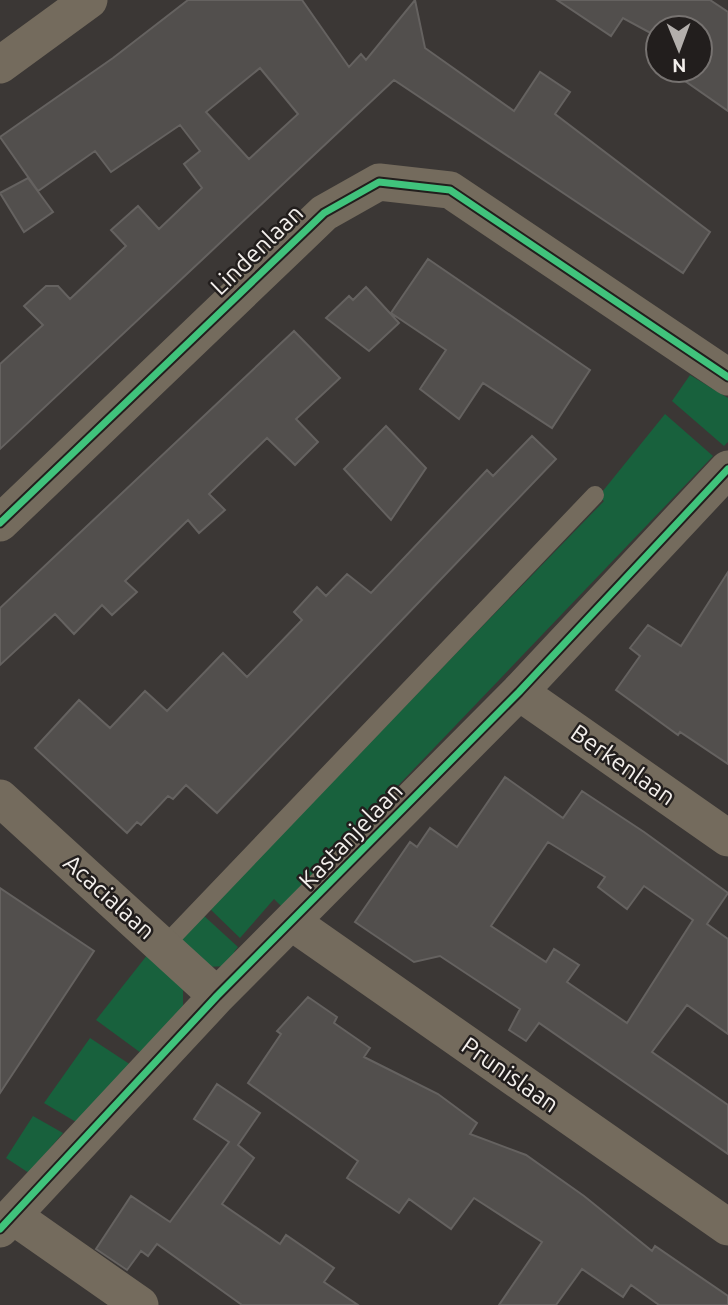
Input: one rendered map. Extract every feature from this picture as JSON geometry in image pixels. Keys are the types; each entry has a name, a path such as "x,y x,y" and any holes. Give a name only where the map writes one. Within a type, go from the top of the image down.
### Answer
{"street":[{"path":"0,65 89,0"},
{"name":"Lindenlaan","path":"0,523 324,213 379,182 450,190 728,377"},
{"name":"Kastanjelaan","path":"6,1223 217,996 293,923 519,692 728,469"},
{"name":"Berkenlaan","path":"519,692 728,838"},
{"name":"Acacialaan","path":"0,798 217,996"},
{"name":"Prunislaan","path":"293,923 728,1227"},
{"path":"6,1223 140,1305"}],"lane":[{"path":"163,946 595,495"}],"green space":[{"path":"690,375 728,398 728,442 724,446 672,401"},
{"path":"665,414 713,456 282,907 274,899 240,938 209,908 604,501 598,497"},
{"path":"202,914 238,947 234,952 239,956 230,966 204,967 175,941"},
{"path":"148,954 183,986 183,1010 141,1053 96,1020"},
{"path":"90,1038 131,1065 76,1122 44,1103"},
{"path":"33,1116 63,1133 29,1173 6,1158"}],"building":[{"path":"188,0 302,0 349,67 361,54 366,60 415,0 425,48 514,111 540,72 570,92 555,114 710,232 683,273 394,80 0,449 0,364 43,325 24,306 46,286 58,286 70,299 126,246 111,230 138,206 159,229 202,188 184,164 200,151 180,125 111,172 95,151 38,191 0,137 113,58","holes":["260,68 298,114 249,159 206,112"]},
{"path":"557,0 710,0 728,12 728,111 689,84 714,84 714,14 644,14 644,29 623,18 611,36"},
{"path":"28,178 53,212 24,232 0,193"},
{"path":"428,259 590,370 552,428 483,383 459,419 420,389 446,350 391,313"},
{"path":"366,287 399,323 369,351 326,318 349,296 353,300"},
{"path":"294,331 340,378 296,419 318,442 295,465 267,438 209,494 225,510 199,533 188,520 125,581 137,592 112,615 102,605 74,634 55,614 0,665 0,608"},
{"path":"386,426 426,468 391,520 344,469"},
{"path":"532,436 556,459 217,813 186,785 173,799 168,796 141,825 137,822 127,833 35,748 79,700 110,728 145,691 167,711 223,653 247,677 302,620 294,612 317,587 326,596 347,574 371,593 487,470 493,476"},
{"path":"728,572 728,764 680,732 678,735 616,690 640,656 630,648 648,625 681,646"},
{"path":"505,777 563,818 582,791 728,893 707,924 728,939 728,1034 687,1005 652,1052 728,1105 728,1154 539,1023 526,1041 509,1030 520,1009 440,956 414,962 355,922 410,842 417,847 430,828 457,847","holes":["548,842 605,877 598,887 627,909 644,886 693,920 627,1023 567,982 579,965 554,949 546,962 491,926"]},
{"path":"0,888 94,951 0,1093"},
{"path":"308,997 337,1017 334,1023 370,1048 364,1057 438,1094 477,1123 470,1134 526,1155 584,1196 652,1251 655,1246 728,1296 728,1305 659,1305 631,1285 623,1297 582,1269 556,1305 499,1305 542,1242 474,1198 451,1229 409,1199 399,1213 347,1178 358,1161 248,1083 281,1034 277,1031"},
{"path":"217,1084 260,1113 238,1145 254,1158 222,1204 280,1244 286,1235 334,1268 324,1282 358,1305 242,1305 157,1244 148,1256 141,1251 127,1270 96,1249 131,1196 170,1222 229,1142 194,1119"}],"cycle path":[{"path":"0,523 324,213 379,182 450,190 728,377"},
{"path":"0,1229 217,996 519,692 728,469"}]}
